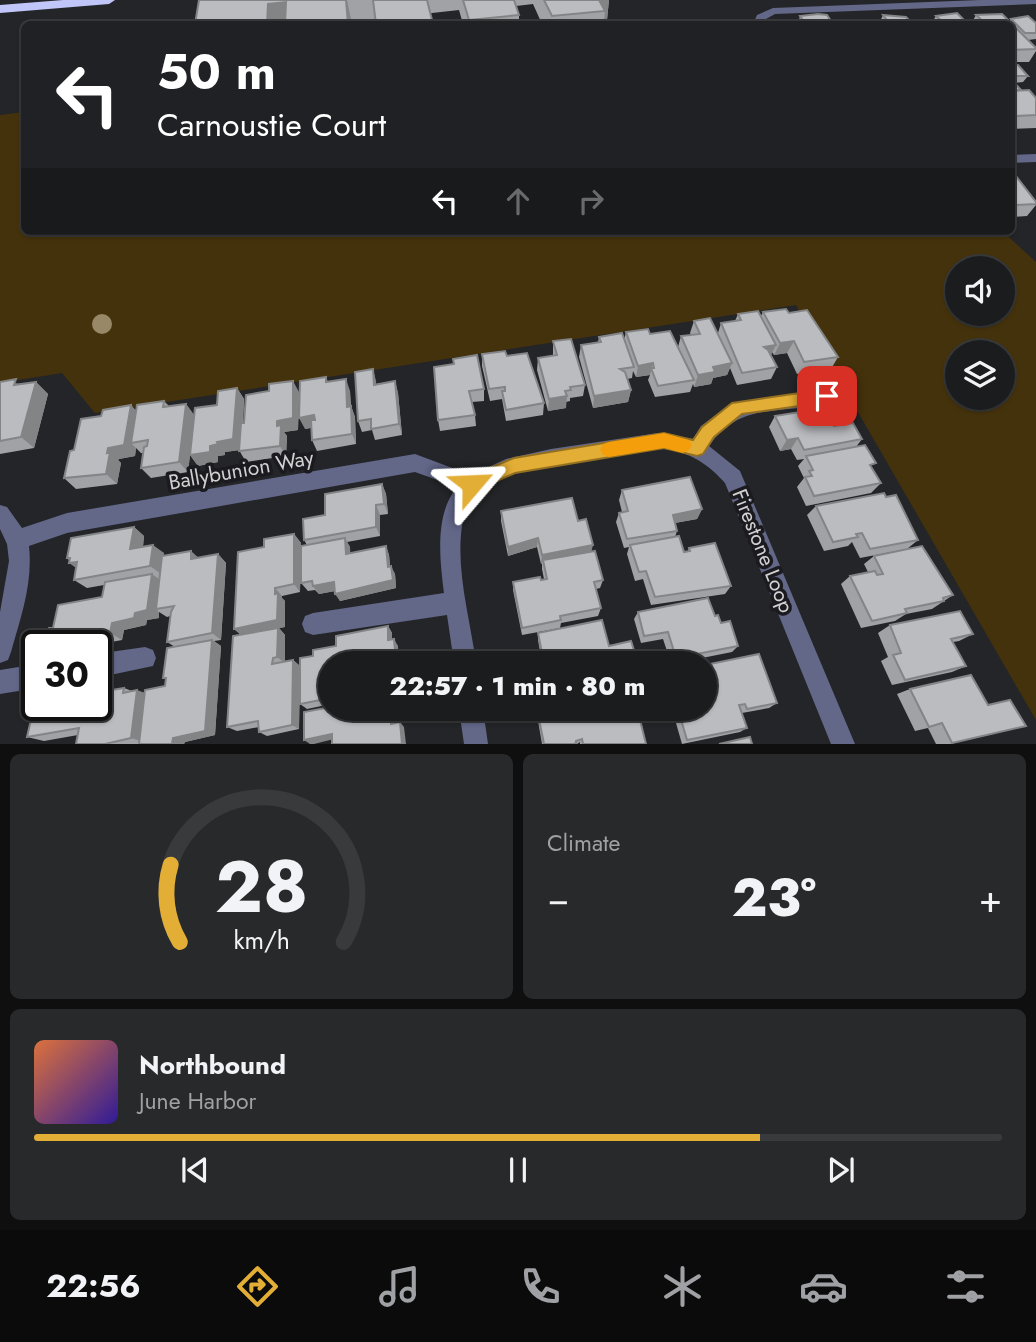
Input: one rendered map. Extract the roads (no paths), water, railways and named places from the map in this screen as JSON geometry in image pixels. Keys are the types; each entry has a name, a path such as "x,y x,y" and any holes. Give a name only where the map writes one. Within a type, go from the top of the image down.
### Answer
{"highway":[{"path":"0,9 109,0"}],"street":[{"path":"756,21 773,11 1036,1"},
{"path":"1015,159 1036,158"},
{"path":"697,448 708,432 738,408 827,396"},
{"name":"Firestone Loop","path":"472,484 514,466 664,441 697,448 718,460 733,477 843,744"},
{"name":"Ballybunion Way","path":"17,540 67,523 415,463 472,484"},
{"path":"463,651 450,545 459,500 472,484"},
{"path":"0,514 12,524 21,568 0,652"},
{"path":"313,624 457,602"},
{"path":"112,663 145,658"},
{"path":"0,682 21,679"},
{"path":"473,721 476,744"}]}
